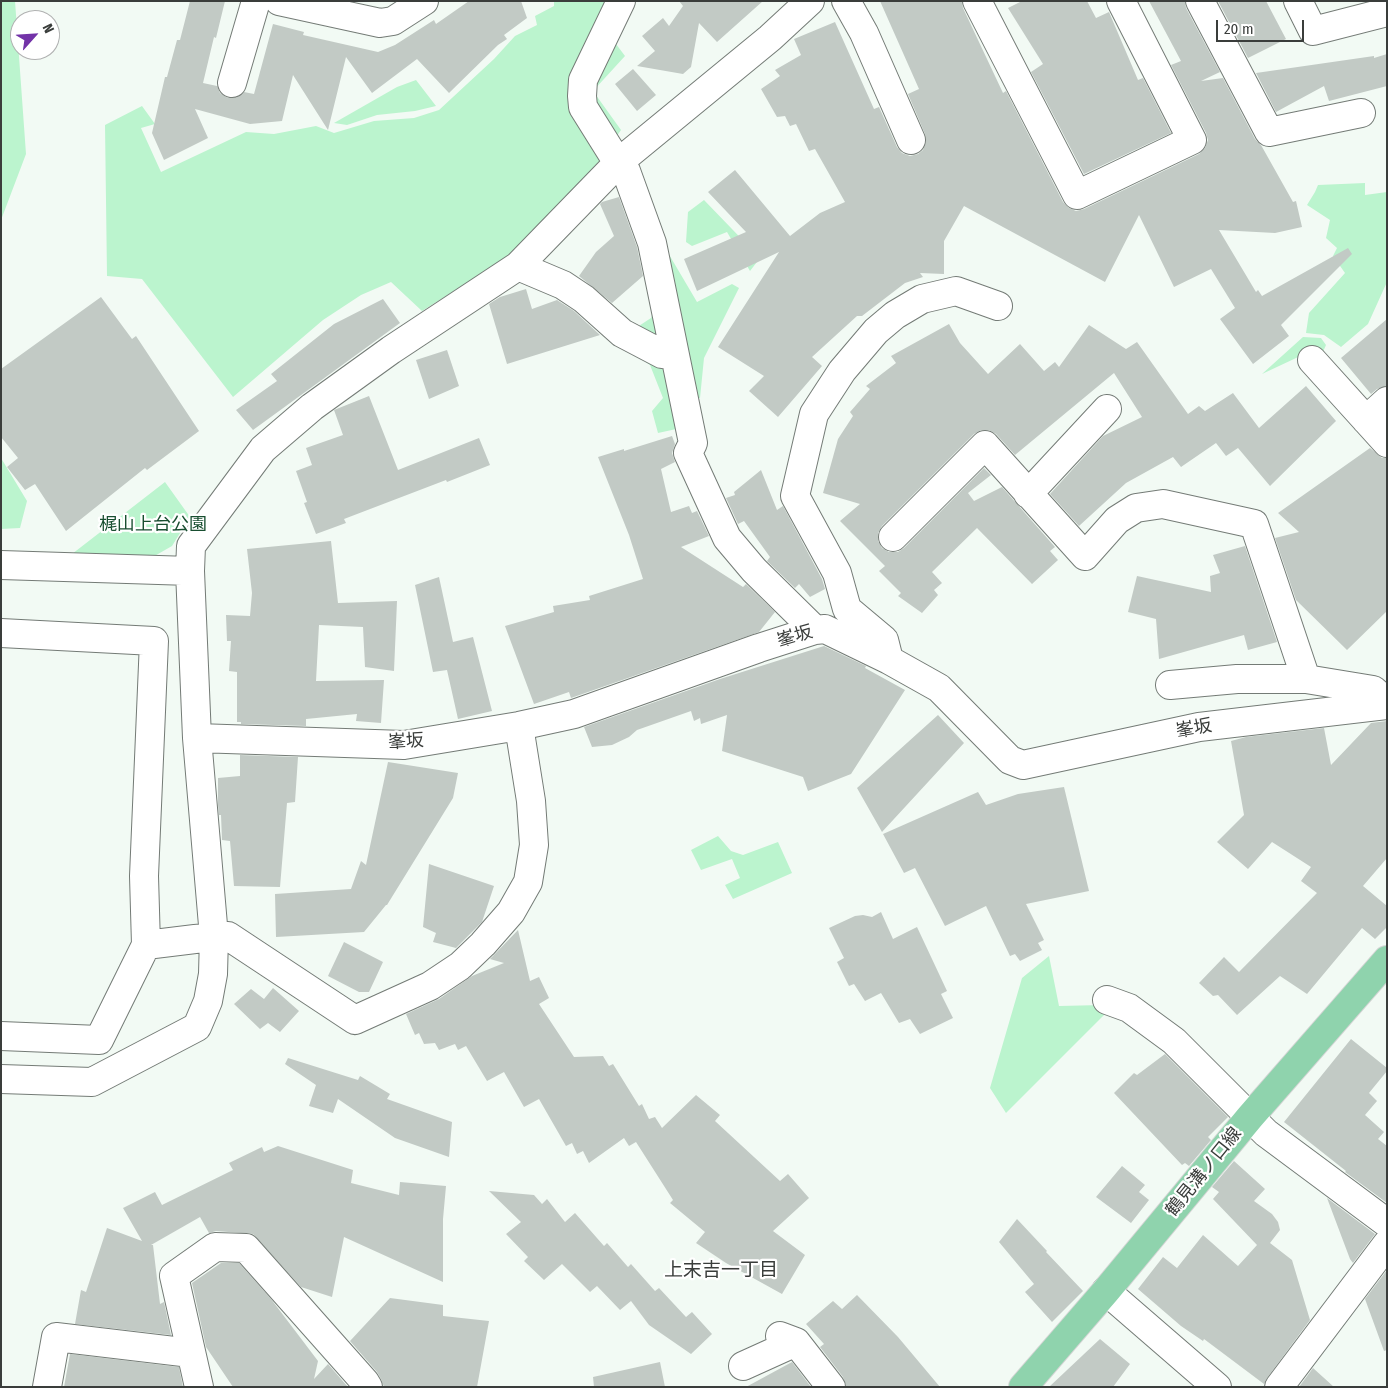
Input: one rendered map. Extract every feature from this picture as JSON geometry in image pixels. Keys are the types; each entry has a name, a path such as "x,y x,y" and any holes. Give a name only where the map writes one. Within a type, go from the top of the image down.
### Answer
{"main road":[{"name":"鶴見溝ノ口線","path":"1023,1387 1106,1291 1250,1117 1387,960"}],"street":[{"path":"232,83 256,1"},
{"path":"279,1 380,23 393,21 424,1"},
{"path":"621,1 583,80 583,107 613,155 626,171 652,243 692,443 688,452 727,538 754,570 815,630"},
{"path":"1,1079 92,1082 197,1027 208,1001 213,974 214,937 197,738 190,571 191,546 263,449 320,401 391,350 518,266 619,162 770,38 810,1"},
{"path":"846,1 864,33 911,140"},
{"path":"977,1 1078,195 1192,140 1121,1"},
{"path":"1200,1 1269,132 1360,113"},
{"path":"1298,1 1313,30 1387,12"},
{"path":"518,266 563,285 584,299 622,333 662,354 675,356"},
{"path":"889,660 884,640 847,608 837,573 795,496 814,414 842,371 876,331 895,315 922,299 956,291 998,306"},
{"path":"1312,360 1387,443"},
{"path":"1366,420 1387,401"},
{"path":"1028,494 1107,409"},
{"path":"892,537 984,445 1085,556 1117,520 1136,508 1163,504 1254,524 1306,679"},
{"path":"1,565 190,571"},
{"name":"峯坂","path":"197,738 404,745 519,726 574,714 815,630 825,629 889,660 939,688 1010,760 1023,765 1199,727 1387,703"},
{"path":"1,633 154,641 144,876 146,946 98,1040 1,1036"},
{"path":"1170,684 1237,679 1306,679 1373,690 1387,703"},
{"path":"146,946 228,936 354,1020 430,986 460,966 483,944 511,912 528,882 534,845 531,801 519,726"},
{"path":"1107,1000 1129,1008 1174,1041 1266,1133 1387,1223"},
{"path":"1279,1387 1387,1244"},
{"path":"199,1387 174,1276 215,1247 246,1248 368,1387"},
{"path":"1106,1291 1217,1387"},
{"path":"47,1387 56,1337 191,1353"},
{"path":"743,1366 788,1339 831,1387"}],"green space":[{"path":"1,1 15,1 16,10 10,10 10,60 19,60 26,154 1,220"},
{"path":"554,1 626,1 613,40 625,56 593,91 621,130 575,197 532,242 422,311 391,282 361,295 323,320 233,397 142,279 107,276 105,125 142,106 155,124 141,128 161,172 246,132 274,134 316,126 334,133 374,121 414,118 439,110 494,59 515,36 537,25 535,16 554,6"},
{"path":"416,80 436,106 415,111 377,115 347,125 334,123 397,87"},
{"path":"1365,183 1365,195 1387,192 1387,282 1368,324 1341,347 1324,335 1306,333 1309,313 1345,273 1333,256 1337,248 1326,238 1330,220 1307,205 1318,185"},
{"path":"704,200 760,258 750,271 727,232 692,246 686,242 688,212"},
{"path":"664,246 697,302 732,284 739,288 704,358 700,398 675,401 681,428 658,433 652,411 663,398 650,365 616,341 651,318 655,307"},
{"path":"1303,337 1321,338 1326,345 1322,354 1311,351 1262,374"},
{"path":"1,458 27,501 20,528 1,529"},
{"name":"梶山上台公園","path":"165,482 190,517 172,546 151,558 72,554"},
{"path":"718,836 731,851 743,855 778,842 792,873 733,899 725,885 740,878 732,859 701,870 691,850"},
{"path":"1049,956 1059,1006 1102,1005 1107,1012 1006,1113 990,1088 1022,978"}],"building":[{"path":"190,1 225,1 203,83 217,86 220,93 228,98 236,98 244,92 254,94 273,24 304,32 303,35 378,52 395,45 434,20 436,24 469,1 521,1 527,18 504,35 507,39 498,45 449,93 417,59 372,93 346,57 328,130 293,75 282,121 250,124 195,109 208,138 164,160 152,133 165,77 167,77 177,40 180,40"},
{"path":"679,1 763,1 717,42 699,23 691,67 683,74 637,66 655,51 642,36 663,18 669,26 683,6"},
{"path":"880,1 962,1 963,8 1003,93 1006,91 1063,202 1069,208 1076,211 1084,209 1199,154 1205,148 1208,140 1206,133 1171,65 1181,61 1149,1 1185,1 1186,8 1220,72 1201,81 1223,78 1255,139 1261,145 1293,202 1296,201 1302,227 1275,233 1219,230 1256,292 1258,290 1262,296 1348,248 1352,254 1281,325 1289,336 1253,364 1220,319 1235,308 1211,269 1174,287 1139,215 1105,282 964,206 944,241 944,274 920,273 923,277 905,283 862,316 857,316 812,357 822,366 778,417 749,391 764,376 718,347 779,252 697,291 684,259 746,232 708,192 735,170 790,236 820,213 845,202 815,149 809,151 796,124 790,126 785,116 777,117 761,89 780,76 775,70 801,55 794,39 835,22 874,109 879,107 897,147 902,153 910,156 918,154 923,150 926,142 925,134 908,94 919,89"},
{"path":"1022,1 1087,1 1096,18 1109,12 1138,80 1143,78 1171,133 1084,174 1031,72 1043,64 1008,8"},
{"path":"1218,1 1266,1 1286,39 1248,58"},
{"path":"1387,54 1387,86 1329,101 1324,86 1276,112 1256,73 1374,56 1374,58"},
{"path":"633,69 656,95 637,111 615,84"},
{"path":"619,197 637,247 643,276 612,303 579,276 596,252 614,236 600,204"},
{"path":"526,289 532,309 557,300 574,311 600,335 507,364 489,304 500,297"},
{"path":"101,297 132,339 136,336 199,431 147,470 145,468 66,531 35,484 25,490 7,467 18,458 1,437 1,369"},
{"path":"383,299 400,323 253,430 236,410 277,381 271,374 334,324"},
{"path":"1387,319 1387,386 1377,389 1371,394 1341,358"},
{"path":"949,324 960,343 988,374 1020,344 1044,371 1055,362 1059,367 1089,325 1126,349 1137,342 1188,414 1199,406 1205,411 1233,393 1259,428 1306,386 1336,421 1270,486 1238,448 1226,456 1216,443 1181,467 1173,457 1126,483 1079,526 1050,494 1103,436 1142,417 1114,373 1015,455 996,434 989,430 981,430 974,434 882,526 878,533 878,541 882,548 889,552 898,552 904,548 984,468 991,475 968,493 974,501 1002,487 1055,547 1050,551 1058,560 1032,584 977,528 932,572 942,583 934,590 938,595 922,613 898,596 901,593 879,571 885,566 840,521 860,504 823,493 838,439 853,416 850,412 870,389 866,386 896,363 891,356"},
{"path":"447,350 459,386 429,399 416,360"},
{"path":"369,396 398,470 479,438 490,465 344,519 346,523 316,534 304,503 307,502 296,471 312,465 306,448 343,435 334,410"},
{"path":"672,436 675,444 672,453 675,462 661,469 671,512 689,506 692,513 697,511 709,536 681,547 743,587 746,584 775,612 759,632 571,698 569,692 534,704 505,626 554,612 553,606 590,600 589,596 643,579 629,535 598,457"},
{"path":"1370,448 1382,458 1387,458 1387,611 1347,650 1296,600 1275,538 1299,532 1278,513"},
{"path":"761,470 777,510 783,506 822,579 825,589 810,597 799,584 795,588 767,561 770,557 744,521 738,524 726,498 735,495 734,492"},
{"path":"331,541 338,603 397,601 394,671 365,667 363,627 319,625 316,681 384,680 381,723 356,721 357,714 306,719 306,726 241,724 241,722 237,722 237,672 229,671 231,641 227,641 226,615 250,616 252,593 247,549"},
{"path":"1245,546 1277,642 1248,650 1244,635 1159,659 1156,619 1128,612 1137,576 1211,592 1210,576 1220,573 1213,555"},
{"path":"439,577 453,642 473,637 492,711 458,719 447,670 433,672 415,585"},
{"path":"824,646 866,666 865,668 905,690 851,774 808,791 803,777 722,751 727,715 701,724 700,718 694,721 691,711 637,730 629,737 612,745 592,747 584,727 720,679"},
{"path":"938,715 964,743 882,832 857,788"},
{"path":"1387,721 1387,858 1363,886 1387,906 1387,927 1375,939 1362,928 1307,994 1280,976 1237,1015 1218,995 1213,996 1199,983 1224,957 1239,972 1317,893 1301,881 1311,867 1272,842 1248,869 1217,842 1244,815 1231,741 1246,737 1324,728 1331,765 1371,723"},
{"path":"240,755 298,757 295,802 287,803 280,887 234,886 230,841 222,840 221,815 219,815 218,805 218,778 240,776"},
{"path":"388,762 458,773 453,798 387,905 364,932 276,937 275,894 351,889 361,861 366,865"},
{"path":"1064,787 1089,891 1026,904 1044,940 1038,943 1042,950 1020,961 1015,954 1010,956 986,906 945,926 915,868 904,873 883,834 978,792 986,805 1018,794"},
{"path":"429,864 494,886 482,922 456,948 433,942 436,933 423,927"},
{"path":"881,912 893,939 917,927 947,991 941,994 953,1018 920,1034 910,1019 899,1023 881,993 865,1001 854,984 849,986 837,962 844,958 829,928 855,916 872,917"},
{"path":"518,930 530,981 539,977 549,998 539,1004 574,1057 603,1056 609,1066 613,1064 639,1106 642,1104 649,1119 655,1117 662,1128 696,1095 720,1115 715,1121 780,1181 788,1174 809,1198 773,1231 805,1255 782,1294 726,1263 696,1243 705,1232 670,1203 673,1200 636,1142 629,1146 624,1138 589,1163 583,1151 577,1154 572,1143 566,1146 539,1099 524,1107 504,1072 487,1081 466,1046 458,1050 455,1044 439,1050 435,1043 424,1044 419,1033 415,1035 406,1014 439,999 472,976 504,963 490,959"},
{"path":"344,942 383,962 369,992 359,992 328,976"},
{"path":"273,988 299,1011 280,1032 268,1023 260,1029 234,1004 251,989 264,999"},
{"path":"1351,1039 1387,1068 1387,1071 1369,1093 1377,1101 1365,1115 1384,1132 1378,1139 1387,1146 1387,1203 1345,1172 1284,1122"},
{"path":"1165,1054 1228,1117 1208,1137 1211,1140 1189,1166 1185,1163 1182,1165 1114,1093 1134,1073 1137,1075"},
{"path":"288,1058 358,1080 360,1076 390,1094 387,1099 452,1122 449,1157 395,1138 338,1099 333,1113 309,1106 316,1085 285,1064"},
{"path":"278,1146 353,1170 351,1183 399,1195 400,1182 446,1186 443,1219 443,1282 344,1237 332,1297 301,1287 253,1234 216,1231 209,1233 200,1217 151,1245 153,1245 160,1304 164,1302 171,1335 75,1324 81,1290 86,1292 107,1228 142,1241 123,1208 155,1192 162,1205 233,1170 229,1163 262,1147 264,1152"},
{"path":"1234,1161 1265,1189 1254,1201 1272,1214 1278,1222 1280,1230 1270,1243 1292,1260 1310,1320 1264,1384 1204,1339 1203,1341 1181,1326 1138,1289 1163,1257 1177,1268 1203,1235 1238,1266 1257,1245 1213,1199 1219,1192 1212,1187"},
{"path":"1122,1166 1145,1185 1139,1192 1149,1200 1131,1223 1096,1197"},
{"path":"489,1191 534,1195 542,1204 547,1199 565,1222 575,1213 604,1246 607,1243 628,1267 631,1264 655,1291 659,1288 686,1317 692,1312 712,1334 691,1354 649,1325 631,1301 620,1310 597,1286 590,1292 562,1264 544,1280 524,1261 528,1257 506,1234 521,1222"},
{"path":"1327,1198 1375,1234 1353,1263 1350,1259"},
{"path":"1017,1219 1083,1291 1052,1322 1025,1292 1034,1284 999,1242"},
{"path":"221,1263 239,1263 271,1299 318,1361 314,1379 328,1364 348,1387 233,1387 206,1347 192,1283"},
{"path":"1387,1270 1387,1350 1384,1351 1365,1299"},
{"path":"857,1295 898,1337 940,1387 846,1387 843,1377 820,1347 824,1344 806,1324 833,1301 842,1309"},
{"path":"390,1298 443,1305 443,1316 489,1321 477,1387 384,1387 377,1372 350,1341"},
{"path":"1100,1339 1130,1364 1113,1387 1049,1387"},
{"path":"70,1354 179,1367 183,1387 64,1387"},
{"path":"660,1362 665,1387 594,1387 593,1377"},
{"path":"792,1362 811,1387 746,1387"},
{"path":"1313,1368 1334,1387 1299,1387"}],"district":[{"name":"上末吉一丁目","path":"721,1271"}]}
